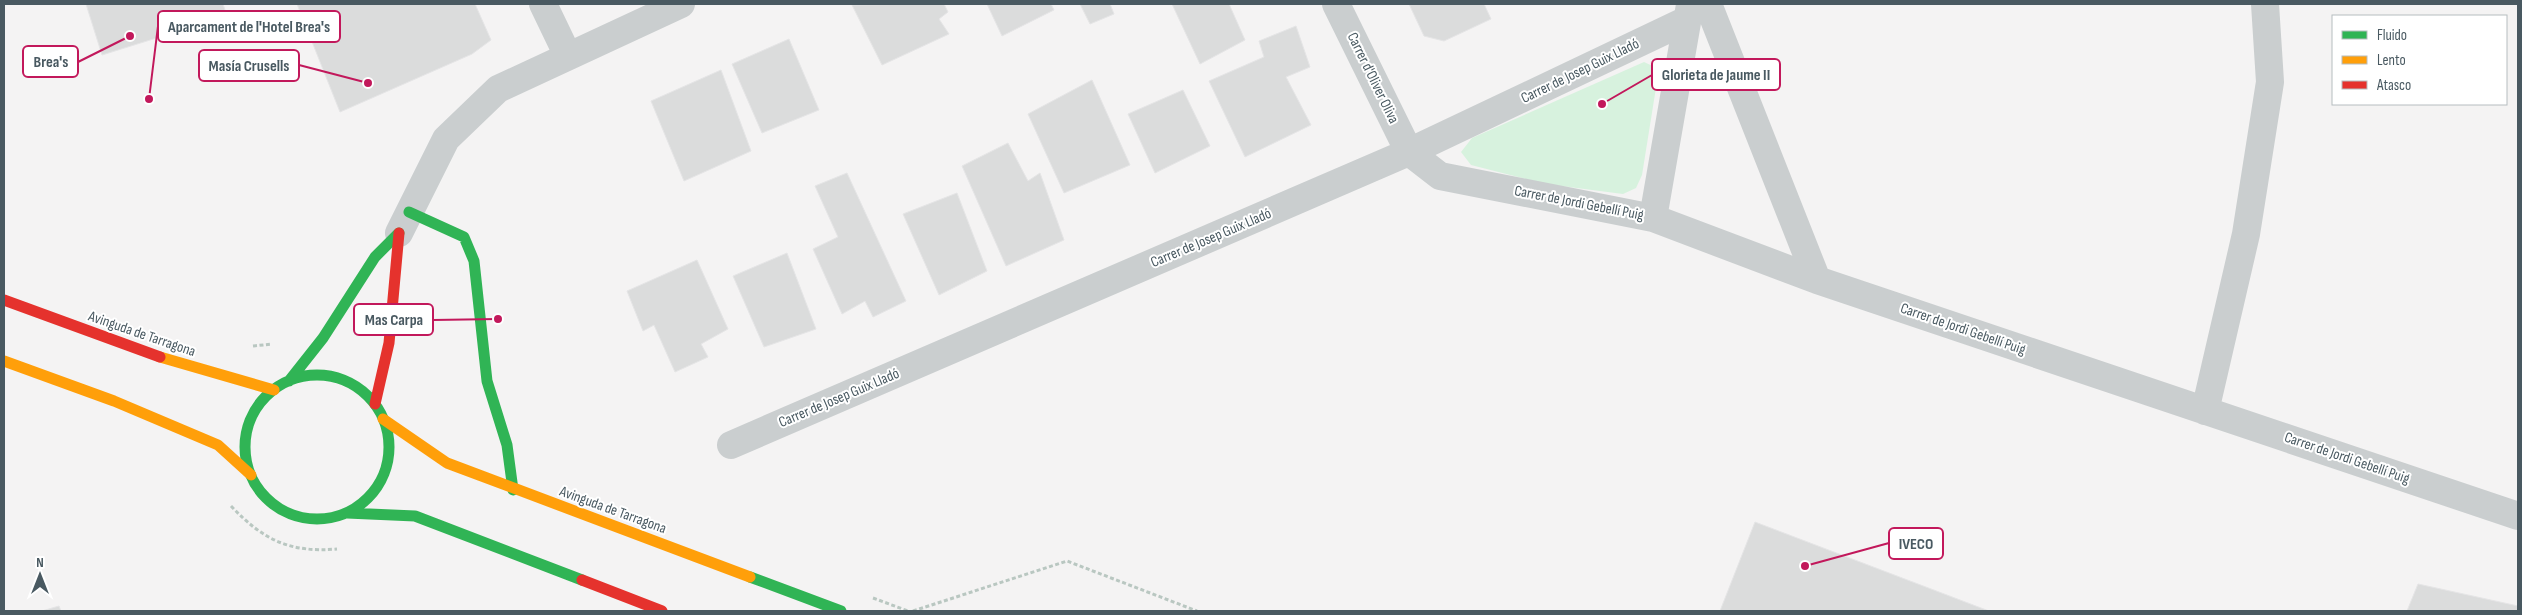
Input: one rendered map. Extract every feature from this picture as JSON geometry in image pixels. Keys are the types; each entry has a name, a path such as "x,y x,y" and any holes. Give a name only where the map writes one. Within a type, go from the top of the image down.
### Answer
{"main road":[{"path":"251,474 245,451 248,428 258,407 274,390 289,381 324,338 375,257 404,222"},
{"path":"375,404 389,343 404,222"},
{"path":"404,222 464,237 474,261 487,381 498,422 507,445 513,490"},
{"name":"Avinguda de Tarragona","path":"4,300 135,350 219,376 274,390"},
{"path":"4,362 114,401 218,445 251,474 267,498 290,513 313,519 347,513 415,516 662,611"},
{"path":"289,381 320,375 336,378 358,388 375,404 383,419 389,442 389,455 384,473 367,498 347,513"},
{"name":"Avinguda de Tarragona","path":"383,419 447,463 513,490 841,611"}],"street":[{"path":"543,4 568,56"},
{"path":"404,222 446,139 498,89 681,4"},
{"name":"Carrer d'Oliver Oliva","path":"1336,4 1409,152"},
{"path":"2205,410 2246,234 2270,82 2265,4"},
{"path":"1653,218 1695,9"},
{"path":"1695,9 1817,280"},
{"name":"Carrer de Josep Guix Lladó","path":"731,445 1409,152 1695,9"},
{"name":"Carrer de Jordi Gebellí Puig","path":"1409,152 1440,176 1653,218 1817,280 2518,516"}],"path":[{"path":"228,502 250,527 280,543 307,551 345,547"},
{"path":"913,611 1067,561 1198,611"}],"green space":[{"path":"1644,62 1659,69 1642,175 1636,188 1623,194 1546,184 1471,165 1461,152 1472,138"}],"building":[{"path":"86,4 223,4 227,16 102,55"},
{"path":"297,4 475,4 491,40 472,54 340,112"},
{"path":"944,4 948,12 939,19 949,34 882,65 852,5"},
{"path":"987,4 1051,4 1054,10 1002,36"},
{"path":"1080,4 1110,4 1114,14 1090,24"},
{"path":"1172,4 1229,4 1245,40 1200,64"},
{"path":"1409,4 1484,4 1491,19 1444,41 1424,36"},
{"path":"1296,26 1310,67 1286,77 1311,125 1245,157 1209,81 1264,57 1259,41"},
{"path":"789,39 819,110 762,133 732,64"},
{"path":"721,70 751,151 684,181 651,101"},
{"path":"1092,80 1130,165 1064,193 1028,114"},
{"path":"1183,90 1210,146 1155,173 1128,114"},
{"path":"1008,143 1028,181 1040,173 1064,240 1006,266 962,166"},
{"path":"847,173 906,301 873,317 865,301 842,314 813,249 838,237 815,186"},
{"path":"957,193 987,271 939,295 903,214"},
{"path":"787,253 816,329 764,347 733,276"},
{"path":"697,260 728,329 701,344 708,357 675,372 654,325 643,331 627,291"},
{"path":"1755,522 1989,611 1720,611"},
{"path":"2418,584 2518,606 2518,611 2407,611"},
{"path":"59,606 61,611 42,611"}],"traffic: fast":[{"path":"409,212 464,237 474,261 487,381 507,445 513,490"},
{"path":"289,381 323,338 375,257 399,233"},
{"path":"317,375 344,381 357,387 368,396 377,407 383,420 389,447 383,474 377,487 368,498 357,507 344,513 317,519 290,513 277,507 266,498 257,487 251,474 245,447 251,420 257,407 266,396 277,387 290,381 317,375"},
{"path":"347,513 415,516 582,580"},
{"path":"750,577 841,611"}],"traffic: slow":[{"path":"160,357 274,390"},
{"path":"4,361 114,401 218,445 251,475"},
{"path":"383,419 447,463 750,577"}],"traffic: jam":[{"path":"375,404 389,343 399,233"},
{"path":"4,300 160,357"},
{"path":"582,580 662,611"}],"place":[{"name":"Brea's","path":"130,36"},
{"name":"Masía Crusells","path":"368,83"},
{"name":"Aparcament de l'Hotel Brea's","path":"149,99"},
{"name":"Glorieta de Jaume II","path":"1602,104"},
{"name":"Mas Carpa","path":"498,319"},
{"name":"IVECO","path":"1805,566"}]}
